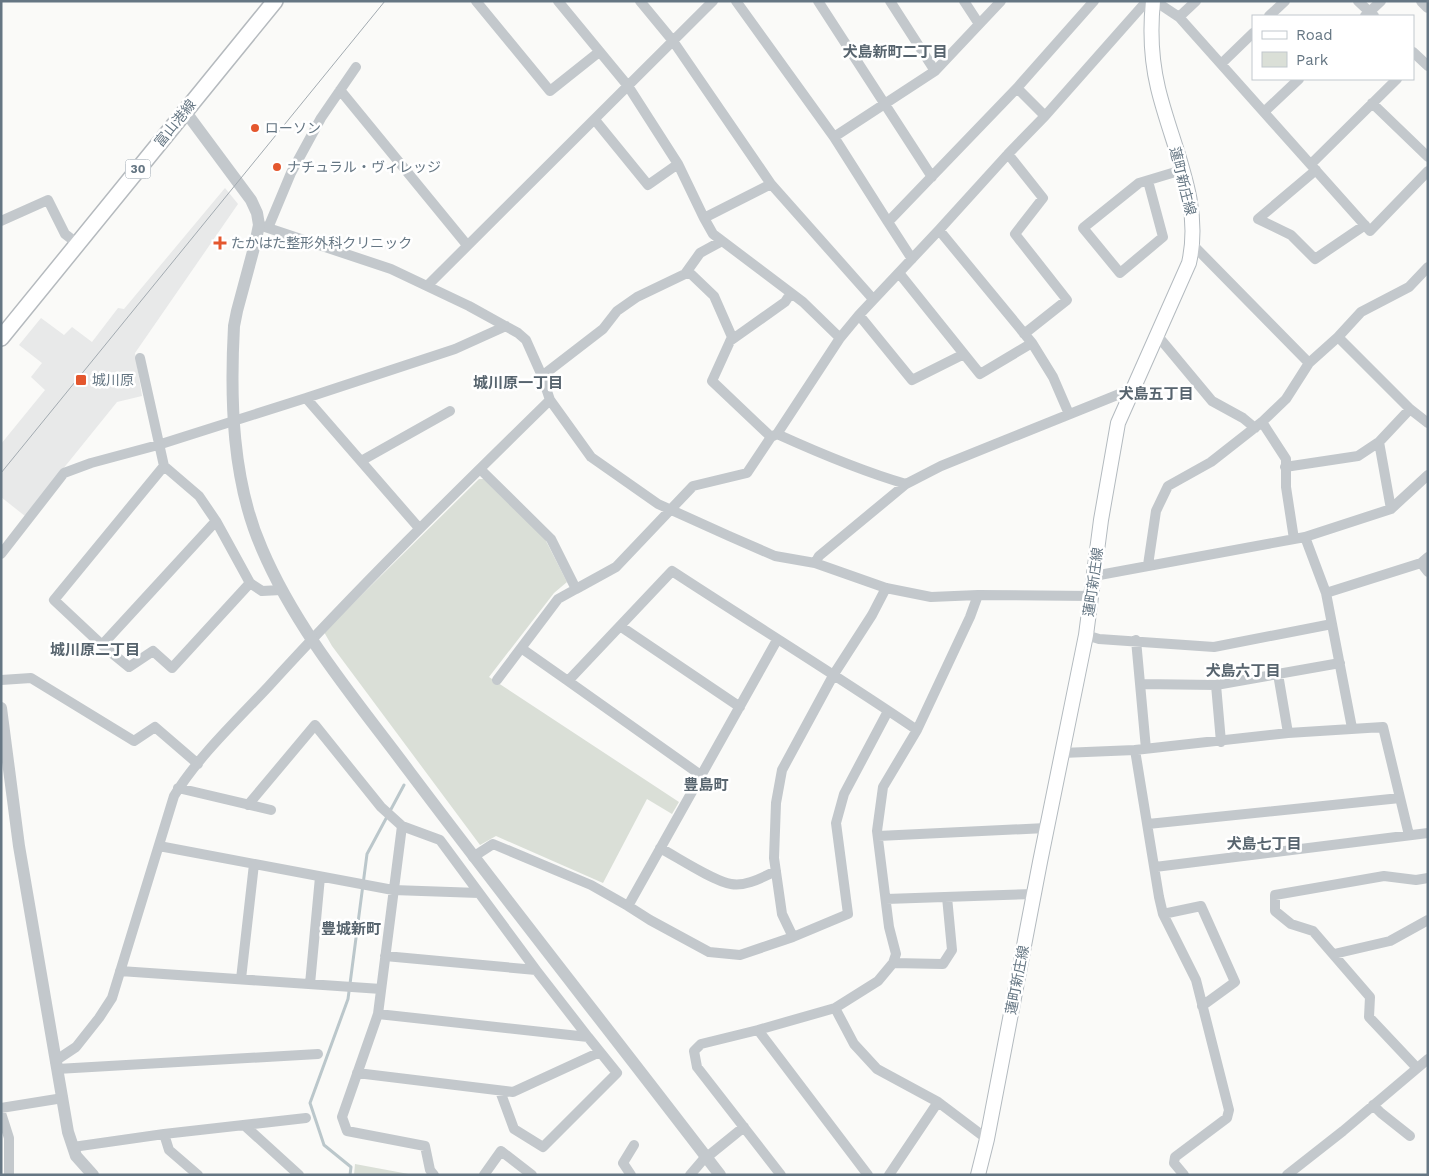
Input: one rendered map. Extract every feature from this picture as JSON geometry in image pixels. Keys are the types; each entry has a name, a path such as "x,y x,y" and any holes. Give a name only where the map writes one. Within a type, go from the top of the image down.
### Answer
{"main road":[{"name":"富山港線","path":"1,338 275,1"},
{"name":"蓮町新庄線","path":"978,1175 1086,635 1101,520 1118,423 1189,263 1193,245 1193,221 1190,199 1158,88 1151,49 1150,29 1153,1"}],"street":[{"path":"476,1 550,91 599,52"},
{"path":"558,1 628,86 678,164 713,234 803,302 840,338"},
{"path":"640,1 673,41 771,184 874,299"},
{"path":"427,286 713,1"},
{"path":"736,1 834,137 912,259"},
{"path":"818,1 932,178"},
{"path":"890,1 935,71"},
{"path":"964,1 979,24"},
{"path":"834,137 935,71 1001,1"},
{"path":"888,222 1017,88 1094,1"},
{"path":"497,680 558,599 616,567 693,486 747,473 840,338 859,315 1008,154 1046,116 1145,3 1153,1 1179,17 1370,231 1428,171"},
{"path":"1179,17 1196,1"},
{"path":"1271,15 1284,1"},
{"path":"1358,1 1370,15 1381,1"},
{"path":"1422,1 1428,7"},
{"path":"1221,64 1252,34"},
{"path":"1415,58 1428,66"},
{"path":"356,67 321,118 290,173 255,244 237,311 234,326 233,420 248,509 261,547 281,590 311,639 473,857 720,1175"},
{"path":"1264,112 1299,80"},
{"path":"1365,225 1315,259 1291,236 1258,219 1314,167 1372,103 1396,80"},
{"path":"1017,88 1046,116"},
{"path":"340,90 467,245"},
{"path":"1372,103 1428,157"},
{"path":"185,111 251,200 264,227 391,269 506,326 526,340 550,400 591,457 658,504 775,556 815,563 886,588 931,597 978,595 1091,596"},
{"path":"595,120 648,185 678,164"},
{"path":"1008,154 1043,198 1014,234 1067,300 1024,334"},
{"path":"1148,181 1162,237 1120,273 1084,228 1139,183 1182,170"},
{"path":"704,218 771,184"},
{"path":"1,221 48,200 65,234 78,244"},
{"path":"939,230 1032,343 1053,377 1069,414"},
{"path":"685,274 700,253 722,241"},
{"path":"1193,245 1309,362"},
{"path":"1148,565 1156,511 1168,486 1211,462 1258,425 1286,399 1309,362 1361,312 1409,286 1428,267"},
{"path":"899,273 980,374 1032,343"},
{"path":"542,376 603,329 617,310 637,297 685,274 691,274 714,296 732,337 712,382 774,435 830,458 906,484"},
{"path":"730,341 785,302 791,293"},
{"path":"859,315 912,380 964,354"},
{"path":"1,554 64,473 233,420 253,416 455,349 506,326"},
{"path":"1157,335 1212,401 1258,425 1286,459 1286,487 1294,539"},
{"path":"1338,336 1410,409 1428,423"},
{"path":"140,358 164,466 199,496 216,521 250,583 262,591 281,590"},
{"path":"815,563 819,556 906,484 941,466 1132,390"},
{"path":"306,398 420,528"},
{"path":"56,1065 76,1047 112,998 178,788 311,639 550,400"},
{"path":"1285,467 1358,456 1379,442 1410,409"},
{"path":"362,461 450,411"},
{"path":"1379,442 1391,509"},
{"path":"164,466 54,600 102,645 129,667 153,651 172,668 250,583"},
{"path":"480,469 551,539 576,589"},
{"path":"1094,576 1305,537 1391,509 1428,475"},
{"path":"102,645 216,521"},
{"path":"1305,537 1326,593 1352,728"},
{"path":"1326,593 1425,560 1428,572"},
{"path":"568,681 672,571 777,640 834,674 917,730"},
{"path":"793,937 782,914 774,858 776,803 782,770 834,674 872,615 886,588"},
{"path":"782,1175 697,1067 694,1051 701,1044 835,1008 878,981 893,964 896,954 889,927 878,836 883,787 917,730 970,617 978,595"},
{"path":"1086,635 1099,639 1136,640 1214,647 1332,624"},
{"path":"620,626 740,707"},
{"path":"628,906 777,640"},
{"path":"1136,640 1146,749"},
{"path":"520,648 702,776"},
{"path":"1140,684 1216,684 1340,663"},
{"path":"1278,674 1288,734"},
{"path":"1,680 31,678 134,741 155,727 198,764"},
{"path":"1216,684 1221,742"},
{"path":"1,708 20,846 68,1132 76,1156 93,1175"},
{"path":"473,857 492,844 591,885 709,952 740,955 793,937 848,914 836,823 844,794 888,711"},
{"path":"248,805 316,725 382,807 402,826 440,840 536,970 617,1073 543,1147 514,1129 500,1091"},
{"path":"1062,753 1135,750 1352,728 1383,727 1409,836"},
{"path":"1135,750 1155,867 1158,898 1163,914 1196,980 1229,1110 1226,1118 1175,1157 1174,1163 1184,1175"},
{"path":"178,788 271,810"},
{"path":"1148,824 1400,798"},
{"path":"402,826 378,1014 342,1117 347,1131 425,1146 430,1170 434,1175"},
{"path":"878,836 1046,828"},
{"path":"1155,867 1428,833"},
{"path":"159,846 393,890 479,893"},
{"path":"660,848 716,878 732,884 749,883 776,872"},
{"path":"241,979 254,864"},
{"path":"1416,1068 1369,1017 1370,996 1313,931 1291,924 1275,911 1274,895 1384,876 1416,880 1428,878"},
{"path":"310,984 320,877"},
{"path":"886,899 1034,894"},
{"path":"893,964 943,964 952,950 947,897"},
{"path":"1163,914 1201,906 1235,982 1202,1006"},
{"path":"1334,954 1390,941 1428,920"},
{"path":"385,956 536,970"},
{"path":"120,971 381,989"},
{"path":"835,1008 854,1044 877,1069 938,1102 986,1138"},
{"path":"378,1014 588,1037"},
{"path":"758,1030 868,1175"},
{"path":"357,1073 513,1092 600,1052"},
{"path":"56,1065 318,1054"},
{"path":"1288,1175 1428,1059"},
{"path":"1,1108 63,1098"},
{"path":"889,1175 938,1102"},
{"path":"1373,1105 1410,1136"},
{"path":"1,1113 8,1138 9,1175"},
{"path":"73,1148 164,1134 306,1118"},
{"path":"244,1125 298,1175"},
{"path":"690,1175 744,1127"},
{"path":"164,1134 169,1150 198,1175"},
{"path":"631,1175 623,1163 634,1146"},
{"path":"484,1175 501,1151 532,1175"}],"shaded area":[{"path":"225,188 238,204 135,353 142,396 117,402 25,516 1,497 1,444 45,390 31,377 42,363 19,345 41,318 64,335 72,327 92,342 118,308 124,309"}],"green space":[{"path":"479,479 484,479 545,539 567,582 554,593 489,677 679,802 672,814 647,799 603,883 496,836 480,845 332,646 324,632"},
{"path":"355,1164 414,1175 354,1175"}],"waterway":[{"path":"350,1175 351,1167 324,1145 310,1103 348,999 367,854 404,785"}],"tram line":[{"path":"1,473 385,1"}],"place":[{"name":"ローソン","path":"255,128"},
{"name":"ナチュラル・ヴィレッジ","path":"277,167"},
{"name":"たかはた整形外科クリニック","path":"220,243"},
{"name":"城川原","path":"81,380"}],"district":[{"name":"犬島新町二丁目","path":"895,52"},
{"name":"城川原一丁目","path":"518,383"},
{"name":"犬島五丁目","path":"1156,394"},
{"name":"城川原二丁目","path":"95,650"},
{"name":"犬島六丁目","path":"1243,671"},
{"name":"豊島町","path":"706,785"},
{"name":"犬島七丁目","path":"1264,844"},
{"name":"豊城新町","path":"351,929"}]}
